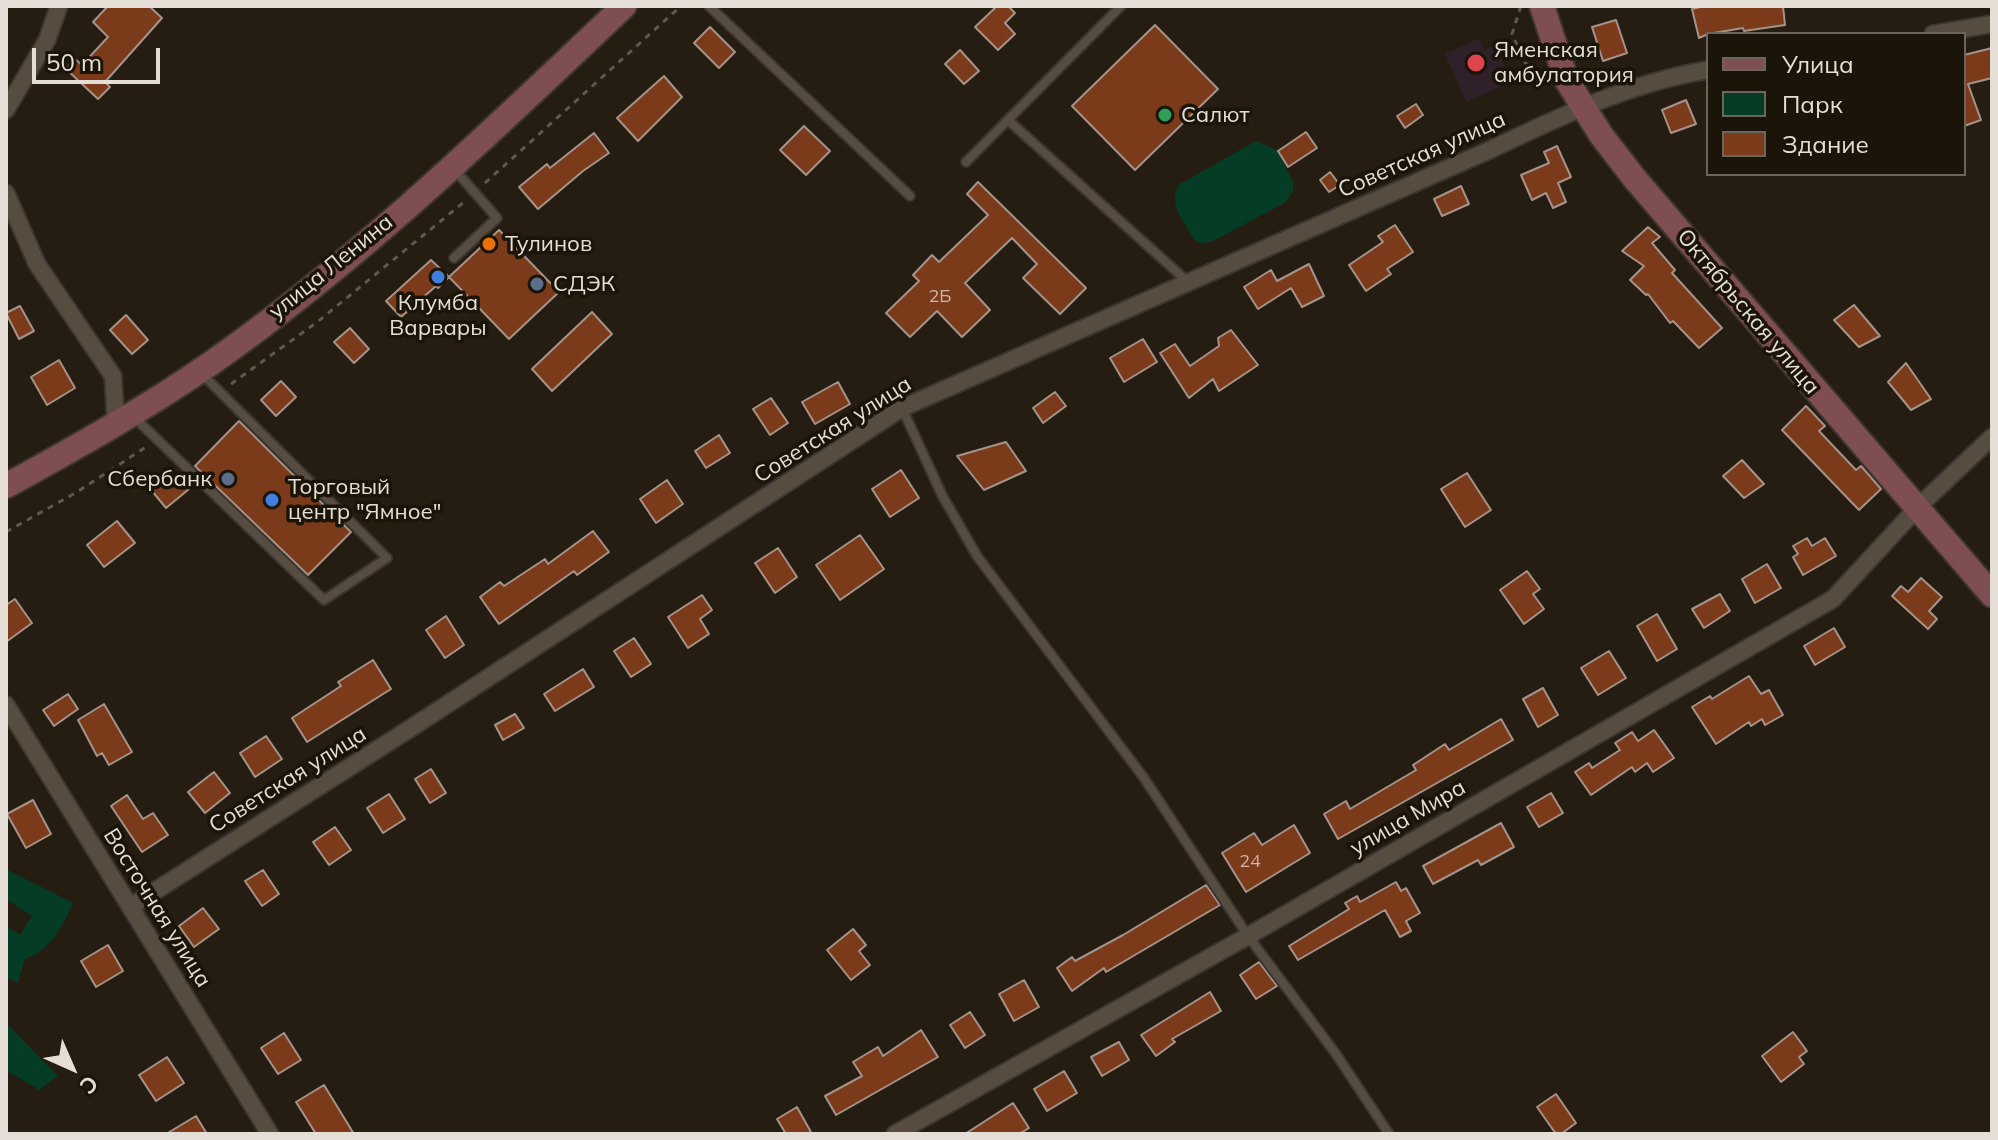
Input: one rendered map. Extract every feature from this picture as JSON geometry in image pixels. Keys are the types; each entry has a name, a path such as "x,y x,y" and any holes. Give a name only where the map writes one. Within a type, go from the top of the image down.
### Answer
{"street":[{"path":"6,110 47,40 59,6"},
{"name":"улица Ленина","path":"6,486 124,419 199,371 340,263 452,166 624,6"},
{"name":"Октябрьская улица","path":"1542,6 1566,79 1635,179 1992,595"},
{"path":"1945,32 1992,24"},
{"name":"Советская улица","path":"130,907 902,408 1582,106 1706,70"},
{"path":"6,193 37,264 113,376 124,419"},
{"name":"улица Мира","path":"895,1134 1248,936 1833,599 1918,507 1992,437"},
{"name":"Восточная улица","path":"6,705 270,1134"}],"lane":[{"path":"709,6 910,196"},
{"path":"966,162 1121,6"},
{"path":"1008,120 1189,282"},
{"path":"452,166 497,218 454,258"},
{"path":"124,419 324,600 387,558 199,371"},
{"path":"902,408 942,495 977,556 1144,778 1248,936 1336,1054 1389,1134"}],"path":[{"path":"231,384 328,313 474,192 681,6"},
{"path":"6,532 77,492 150,444"}],"shaded area":[{"name":"Яменская амбулатория","path":"1479,38 1484,50 1495,45 1507,73 1498,77 1502,86 1466,102 1445,54"}],"green space":[{"path":"1256,141 1277,150 1293,182 1293,192 1286,202 1211,242 1200,243 1194,239 1178,212 1176,191 1180,184"},
{"path":"6,869 73,903 55,937 42,950 25,959 18,983 6,977 6,926 20,935 32,916 6,899"},
{"path":"6,1023 58,1076 39,1090 6,1070"}],"building":[{"path":"108,6 149,6 162,18 105,82 110,87 98,99 66,69 75,59 82,65 108,37 93,22"},
{"path":"997,6 1008,6 1015,13 1005,23 1015,34 998,50 975,27"},
{"path":"1705,6 1783,6 1785,25 1706,32 1699,38 1692,9"},
{"path":"1616,20 1627,53 1603,61 1592,27"},
{"path":"1155,25 1218,89 1135,170 1072,106"},
{"path":"710,27 735,52 719,68 694,43"},
{"path":"1992,48 1992,78 1968,84 1981,120 1966,125 1966,54"},
{"path":"960,50 979,71 964,84 945,64"},
{"path":"664,76 682,97 638,141 617,118"},
{"path":"1686,100 1696,124 1671,133 1662,110"},
{"path":"1416,104 1423,115 1405,128 1397,116"},
{"path":"804,126 830,151 806,175 780,150"},
{"path":"1306,132 1317,148 1288,167 1278,151"},
{"path":"594,133 609,153 538,209 519,187 547,164 550,168"},
{"path":"1557,146 1571,177 1558,183 1566,202 1553,208 1546,193 1532,200 1521,175 1549,163 1544,152"},
{"path":"1330,172 1340,185 1329,192 1320,180"},
{"path":"978,182 1086,288 1060,314 1023,278 1037,264 1012,238 965,283 990,310 962,337 937,311 910,337 886,313 919,281 913,275 932,255 939,262 988,215 967,194"},
{"path":"1461,186 1469,204 1442,216 1434,199"},
{"path":"1395,225 1413,252 1387,269 1391,274 1366,291 1349,265 1383,242 1378,236"},
{"path":"1648,227 1660,237 1652,243 1675,270 1672,273 1722,328 1699,348 1673,321 1670,323 1648,294 1630,280 1644,266 1622,251"},
{"path":"499,230 559,292 509,339 449,277"},
{"path":"431,260 449,277 401,317 386,301"},
{"path":"1309,264 1324,296 1302,307 1291,288 1258,309 1244,287 1271,270 1277,281"},
{"path":"1854,305 1880,336 1859,347 1834,320"},
{"path":"20,306 34,331 19,339 6,313"},
{"path":"592,312 612,334 552,391 532,369"},
{"path":"126,315 148,340 132,354 110,330"},
{"path":"350,328 369,349 354,363 334,342"},
{"path":"1231,330 1258,365 1219,391 1213,379 1189,398 1160,353 1175,344 1190,366 1219,346 1218,338"},
{"path":"1143,339 1157,362 1124,382 1110,358"},
{"path":"59,360 75,388 47,405 31,377"},
{"path":"1906,363 1931,399 1911,410 1888,382"},
{"path":"281,381 296,397 276,416 261,400"},
{"path":"838,382 850,404 815,424 802,402"},
{"path":"1055,392 1066,406 1043,423 1033,408"},
{"path":"771,398 788,423 770,435 753,409"},
{"path":"1806,406 1825,426 1819,431 1856,470 1861,466 1881,489 1859,510 1782,430"},
{"name":"Торговый центр \"Ямное\"","path":"239,421 351,532 308,575 195,466"},
{"path":"719,435 730,453 706,468 695,451"},
{"path":"1006,442 1026,471 984,490 957,456"},
{"path":"1742,460 1764,484 1744,498 1723,476"},
{"path":"901,470 919,498 890,517 872,489"},
{"path":"1467,473 1491,510 1465,527 1441,489"},
{"path":"170,475 177,484 185,476 194,485 166,508 152,491"},
{"path":"667,480 683,504 656,523 640,499"},
{"path":"117,521 135,543 104,567 87,545"},
{"path":"593,531 609,552 577,575 574,571 499,624 480,597 500,582 504,586 545,559 548,564"},
{"path":"860,535 884,569 840,600 816,565"},
{"path":"1807,538 1812,546 1825,538 1836,556 1803,575 1793,557 1798,554 1793,546"},
{"path":"778,548 797,577 775,593 755,563"},
{"path":"1767,564 1781,588 1755,603 1742,579"},
{"path":"1527,571 1540,589 1533,594 1544,609 1524,624 1500,590"},
{"path":"1921,578 1942,597 1929,611 1937,619 1928,629 1892,596 1901,586 1908,592"},
{"path":"1720,594 1730,611 1704,628 1692,609"},
{"path":"702,595 712,610 700,619 709,634 688,648 668,617"},
{"path":"15,599 32,623 6,642 6,605"},
{"path":"1657,614 1677,649 1657,661 1637,626"},
{"path":"446,616 464,645 445,658 426,630"},
{"path":"1834,628 1845,647 1815,665 1804,646"},
{"path":"634,638 651,664 631,677 614,651"},
{"path":"1609,651 1626,678 1598,695 1581,668"},
{"path":"373,660 391,689 307,742 292,718 341,686 338,682"},
{"path":"583,669 594,687 555,711 544,694"},
{"path":"1749,676 1761,694 1769,690 1783,715 1765,725 1762,719 1751,726 1749,722 1716,744 1692,707 1710,696 1712,699"},
{"path":"1543,688 1558,715 1538,727 1523,699"},
{"path":"68,694 78,709 54,726 43,710"},
{"path":"104,704 132,752 109,765 102,753 97,756 78,720"},
{"path":"515,714 524,728 503,740 495,725"},
{"path":"1501,719 1513,740 1338,839 1324,814 1346,801 1350,809 1416,770 1413,765 1445,744 1449,750"},
{"path":"1654,730 1674,758 1653,772 1647,763 1635,772 1632,767 1591,795 1575,772 1589,763 1592,768 1620,750 1615,743 1632,732 1638,741"},
{"path":"266,736 282,759 255,777 240,753"},
{"path":"431,769 446,793 430,803 415,779"},
{"path":"214,772 230,793 205,813 188,792"},
{"path":"1551,793 1563,813 1539,827 1527,807"},
{"path":"389,794 405,819 383,833 367,808"},
{"path":"127,795 143,819 153,813 168,835 142,852 111,806"},
{"path":"33,800 51,834 26,848 7,814"},
{"path":"1501,823 1514,847 1481,865 1478,860 1433,884 1423,866"},
{"path":"1294,825 1310,853 1246,892 1222,853 1254,833 1262,845"},
{"path":"335,827 351,850 329,865 313,842"},
{"path":"263,870 279,894 262,906 245,881"},
{"path":"1396,882 1401,891 1406,888 1420,913 1406,921 1411,931 1400,937 1385,910 1298,960 1289,946 1349,909 1345,903 1357,896 1360,902"},
{"path":"1206,885 1220,905 1106,972 1104,968 1072,991 1057,968 1072,957 1075,961 1123,935"},
{"path":"203,908 219,929 194,947 179,926"},
{"path":"853,929 866,945 859,951 870,965 851,980 827,950"},
{"path":"108,945 123,971 96,987 81,961"},
{"path":"1259,962 1277,986 1256,999 1240,975"},
{"path":"1024,980 1039,1007 1014,1021 999,994"},
{"path":"1210,992 1221,1011 1172,1039 1175,1042 1156,1056 1141,1035"},
{"path":"970,1012 985,1035 965,1048 950,1025"},
{"path":"921,1030 938,1057 836,1115 825,1096 862,1076 853,1062 878,1047 883,1056"},
{"path":"1793,1032 1807,1051 1799,1057 1804,1064 1781,1082 1762,1056"},
{"path":"284,1033 301,1060 278,1074 261,1048"},
{"path":"1119,1042 1129,1060 1102,1076 1091,1057"},
{"path":"167,1057 184,1083 156,1101 139,1075"},
{"path":"1064,1071 1077,1093 1047,1111 1034,1089"},
{"path":"324,1085 354,1134 316,1134 296,1102"},
{"path":"1556,1094 1576,1123 1561,1134 1556,1134 1537,1107"},
{"path":"1013,1103 1029,1128 1019,1134 965,1134"},
{"path":"797,1107 812,1134 786,1134 777,1119"},
{"path":"196,1116 207,1134 166,1134"}],"place":[{"name":"Яменская амбулатория","path":"1476,63"},
{"name":"Салют","path":"1165,115"},
{"name":"Тулинов","path":"489,244"},
{"name":"Клумба Варвары","path":"438,277"},
{"name":"СДЭК","path":"537,284"},
{"name":"Сбербанк","path":"228,479"},
{"name":"Торговый центр \"Ямное\"","path":"272,500"}]}
